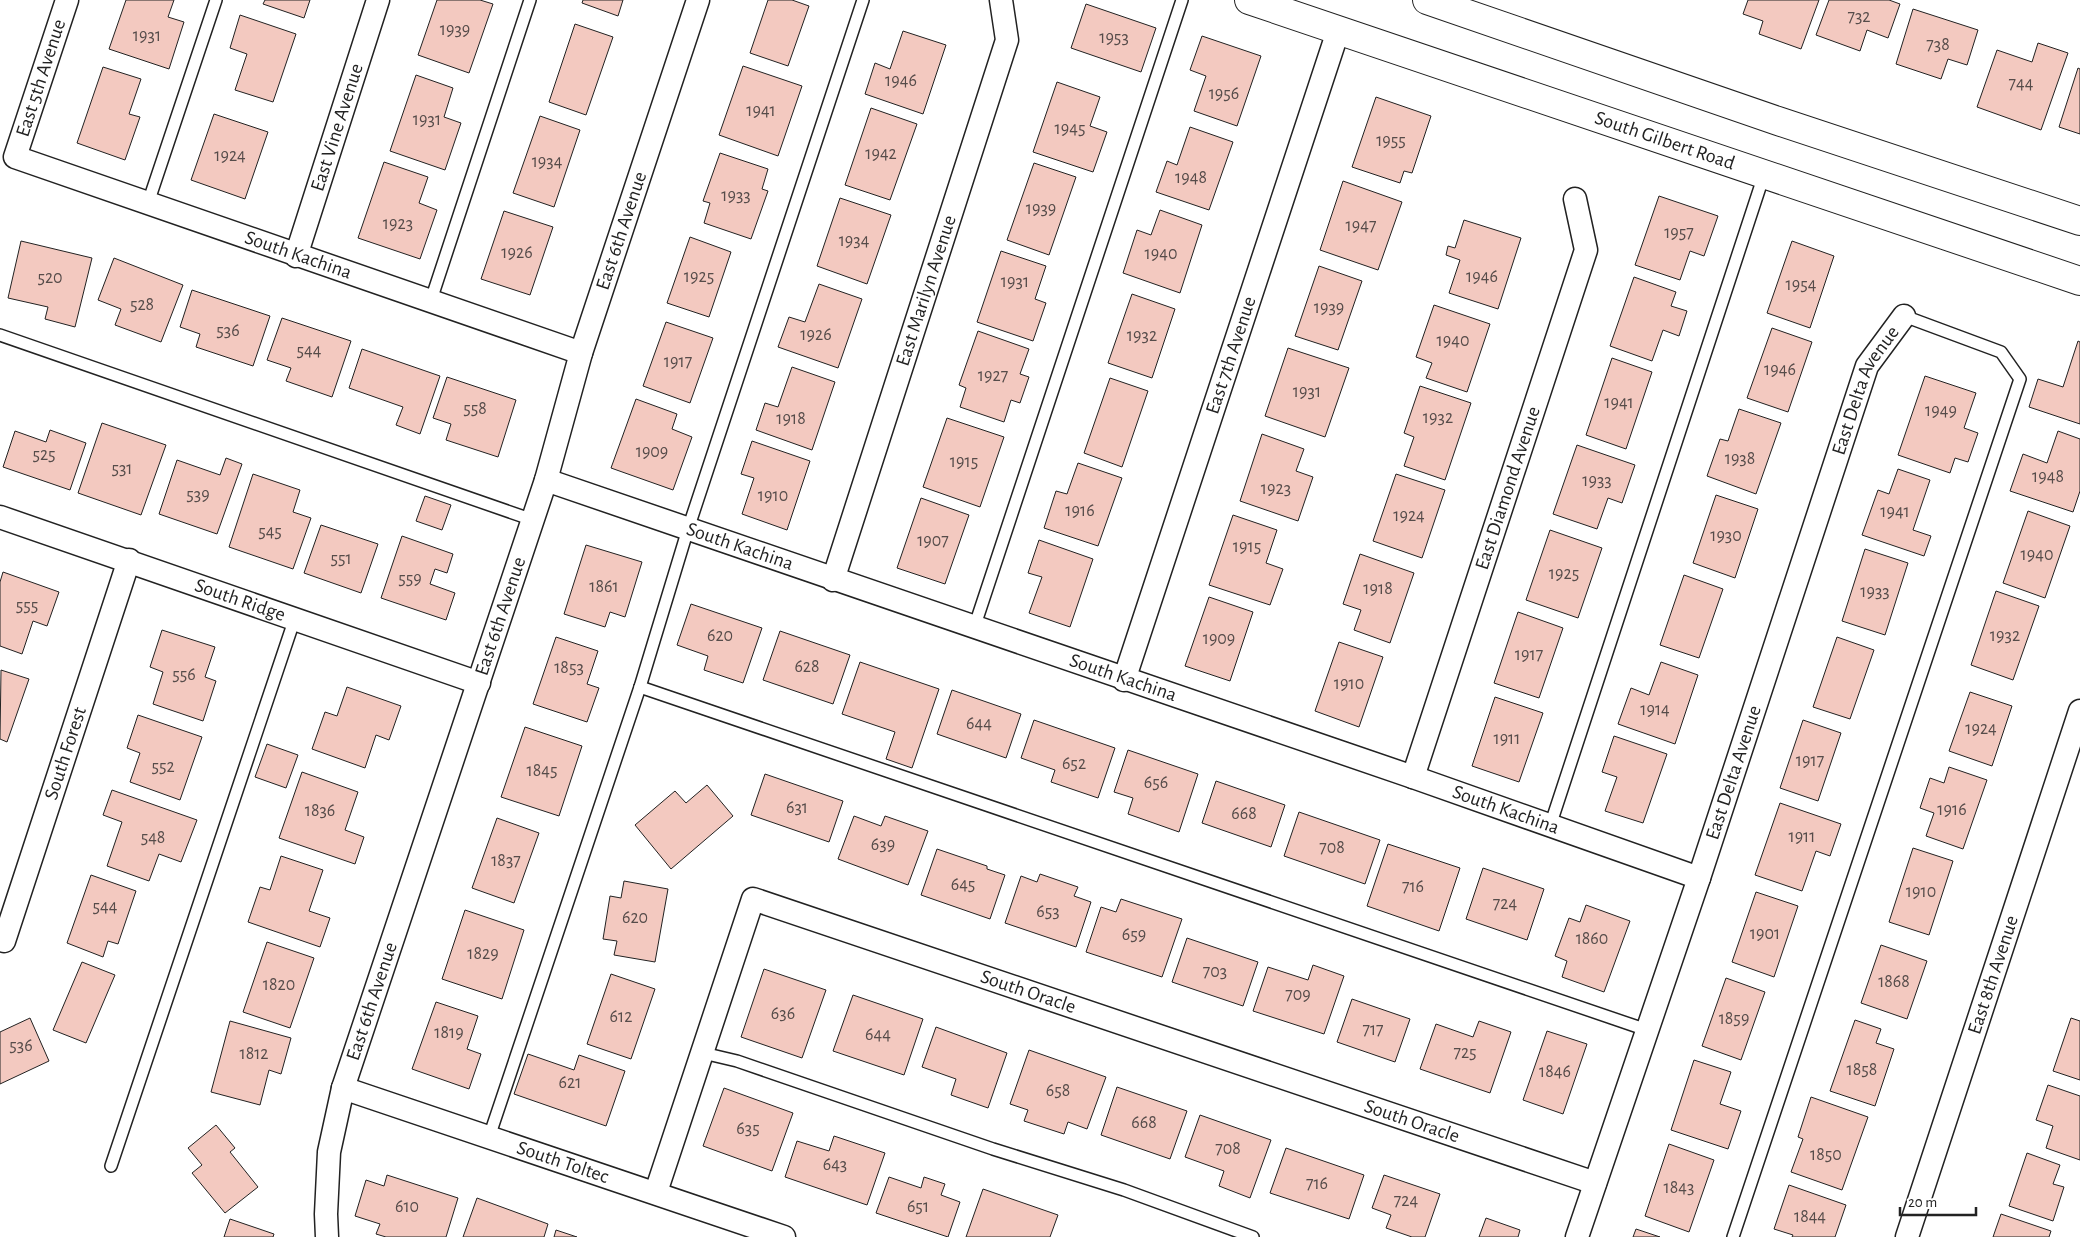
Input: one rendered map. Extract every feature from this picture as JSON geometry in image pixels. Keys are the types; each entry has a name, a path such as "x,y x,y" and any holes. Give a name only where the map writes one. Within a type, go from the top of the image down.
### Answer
{"main road":[{"name":"South Gilbert Road","path":"1249,0 2080,281"},
{"path":"1427,0 1787,124 2080,222"}],"street":[{"name":"East 5th Avenue","path":"15,157 67,0"},
{"name":"East Vine Avenue","path":"296,256 378,0"},
{"name":"East 6th Avenue","path":"327,1237 326,1214 329,1152 343,1088 533,520 581,353 698,0"},
{"name":"East Marilyn Avenue","path":"833,580 1008,40 1001,0"},
{"name":"East 7th Avenue","path":"1124,680 1338,31"},
{"name":"South Kachina","path":"15,157 296,256 431,300 581,353"},
{"name":"East Diamond Avenue","path":"1413,778 1586,250 1575,199"},
{"name":"East Delta Avenue","path":"1577,1237 1867,366 1904,316"},
{"name":"South Kachina","path":"546,480 1698,878"},
{"name":"South Ridge","path":"0,517 129,560 479,683"},
{"name":"South Forest","path":"0,939 4,941 129,560"},
{"name":"East 8th Avenue","path":"1907,1237 2080,711"},
{"name":"South Oracle","path":"656,1192 753,899 1595,1183"},
{"name":"South Toltec","path":"343,1088 656,1192 784,1237"}],"lane":[{"path":"148,203 216,0"},
{"path":"431,300 530,0"},
{"path":"489,1136 640,687 688,529 863,0"},
{"path":"974,628 1182,0"},
{"path":"1550,826 1764,175"},
{"path":"1733,1237 2020,378 2001,352 1904,316"},
{"path":"0,335 533,520"},
{"path":"111,1166 295,618"},
{"path":"640,687 1647,1030"},
{"path":"703,1053 737,1061 993,1149 1124,1190 1253,1237"}],"building":[{"path":"126,0 174,0 168,17 184,22 169,69 109,49"},
{"path":"265,0 310,0 304,18 263,4"},
{"path":"437,0 480,0 493,4 469,73 418,55"},
{"path":"583,0 623,0 618,16 582,3"},
{"path":"768,0 792,0 809,6 788,66 750,53"},
{"path":"1748,0 1819,0 1801,49 1759,34 1763,21 1743,14"},
{"path":"1829,0 1889,0 1900,4 1888,38 1867,30 1860,51 1816,35"},
{"path":"1086,4 1156,28 1141,72 1071,48"},
{"path":"1913,9 1978,30 1967,65 1948,59 1941,79 1896,64"},
{"path":"240,15 296,34 273,102 235,90 247,54 230,48"},
{"path":"575,24 613,37 586,115 549,102"},
{"path":"903,31 946,45 923,114 865,94 875,63 890,69"},
{"path":"1202,36 1261,56 1237,126 1194,111 1206,76 1190,70"},
{"path":"2038,43 2068,53 2041,130 1977,107 1997,50 2032,62"},
{"path":"743,66 802,86 778,156 719,135"},
{"path":"103,67 141,79 129,114 140,117 125,160 77,143"},
{"path":"2078,68 2080,69 2080,134 2059,127"},
{"path":"416,75 453,88 444,117 461,123 445,170 390,151"},
{"path":"1057,82 1100,97 1090,126 1107,132 1093,172 1033,152"},
{"path":"1376,97 1431,116 1412,173 1404,171 1400,183 1352,167"},
{"path":"871,108 917,124 890,200 845,185"},
{"path":"214,114 268,132 245,199 191,180"},
{"path":"540,116 580,130 554,207 513,193"},
{"path":"1190,127 1233,142 1209,210 1156,192 1167,161 1177,165"},
{"path":"720,153 768,169 762,189 768,191 751,239 704,223 710,203 703,201"},
{"path":"384,162 428,177 419,203 437,210 420,259 358,238"},
{"path":"1034,163 1076,177 1049,255 1007,240"},
{"path":"1343,181 1402,202 1378,270 1320,250"},
{"path":"1659,196 1718,216 1704,256 1690,251 1680,280 1635,265"},
{"path":"840,198 891,215 867,284 817,266"},
{"path":"1160,210 1202,225 1180,293 1123,273 1137,230 1151,235"},
{"path":"504,211 553,227 530,295 481,279"},
{"path":"1464,220 1521,238 1498,309 1449,293 1460,260 1446,255 1448,246 1455,248"},
{"path":"690,237 731,252 709,317 667,303"},
{"path":"21,241 92,258 75,327 45,319 48,307 8,298"},
{"path":"1792,241 1834,256 1810,328 1767,313"},
{"path":"1001,251 1046,266 1035,299 1046,303 1033,341 977,322"},
{"path":"114,258 183,285 161,342 115,325 121,309 98,300"},
{"path":"1319,266 1362,281 1338,350 1295,336"},
{"path":"1634,277 1676,292 1671,306 1687,311 1679,336 1663,330 1652,361 1610,346"},
{"path":"819,284 862,299 838,368 778,347 789,317 805,322"},
{"path":"192,290 270,316 253,366 196,347 200,334 180,327"},
{"path":"1132,294 1175,309 1152,378 1108,363"},
{"path":"1434,305 1490,324 1467,392 1426,378 1432,363 1416,357"},
{"path":"282,318 351,341 332,397 286,381 291,368 267,360"},
{"path":"666,322 713,338 690,403 643,386"},
{"path":"1772,328 1812,342 1788,412 1747,398"},
{"path":"978,331 1029,349 1020,374 1029,377 1020,403 1011,400 1004,422 960,407 966,388 959,385"},
{"path":"2078,341 2080,342 2080,424 2029,407 2038,379 2063,387"},
{"path":"1288,348 1349,368 1325,437 1265,416"},
{"path":"362,349 440,376 420,434 396,425 403,407 349,388"},
{"path":"1612,358 1652,372 1626,449 1586,435"},
{"path":"792,367 835,382 812,450 756,430 765,403 778,407"},
{"path":"1925,376 1976,393 1964,428 1978,433 1968,462 1955,458 1950,473 1898,455"},
{"path":"447,377 516,400 498,457 446,440 451,424 433,418"},
{"path":"1110,378 1148,391 1122,467 1084,453"},
{"path":"1420,386 1471,403 1445,480 1404,466 1414,437 1404,433"},
{"path":"636,399 677,414 672,429 692,437 673,490 611,468"},
{"path":"1739,409 1781,423 1756,494 1707,476 1720,439 1728,441"},
{"path":"947,418 1004,437 980,507 923,487"},
{"path":"102,423 166,445 141,515 78,493"},
{"path":"50,430 86,443 70,490 3,467 15,431 46,442"},
{"path":"2058,431 2080,439 2080,491 2073,512 2010,491 2023,454 2047,463"},
{"path":"1262,434 1304,449 1296,471 1313,477 1298,521 1240,501"},
{"path":"752,441 810,461 787,530 742,514 754,478 741,474"},
{"path":"1577,445 1635,465 1622,503 1608,498 1597,529 1553,514"},
{"path":"226,458 242,464 217,534 159,514 177,460 220,475"},
{"path":"1078,463 1122,478 1098,546 1044,528 1056,491 1067,494"},
{"path":"1898,469 1930,480 1913,530 1931,536 1924,556 1862,535 1878,490 1889,494"},
{"path":"253,474 300,490 293,512 311,518 293,569 229,547"},
{"path":"1396,474 1445,490 1422,558 1373,541"},
{"path":"1716,495 1758,509 1735,578 1693,563"},
{"path":"425,496 451,505 442,530 416,521"},
{"path":"921,498 969,515 945,584 897,568"},
{"path":"2028,511 2070,526 2045,598 2003,583"},
{"path":"1233,515 1277,530 1266,563 1283,569 1270,605 1209,585"},
{"path":"321,525 378,544 361,593 304,573"},
{"path":"1550,530 1602,548 1578,618 1526,600"},
{"path":"402,536 453,554 447,573 435,569 430,584 455,593 446,620 381,598"},
{"path":"1039,540 1093,559 1070,627 1029,613 1042,577 1028,573"},
{"path":"586,545 642,562 625,617 610,612 605,627 564,614"},
{"path":"1865,549 1908,563 1885,635 1842,621"},
{"path":"1360,554 1414,573 1390,643 1354,630 1361,610 1343,604"},
{"path":"3,572 59,592 47,626 33,621 22,654 0,646 0,582"},
{"path":"1684,575 1723,589 1699,658 1660,645"},
{"path":"1996,591 2039,606 2013,680 1971,665"},
{"path":"1209,597 1253,612 1230,681 1185,666"},
{"path":"691,604 762,628 743,683 704,670 708,656 677,645"},
{"path":"1518,612 1563,628 1539,698 1494,683"},
{"path":"162,630 215,647 205,677 216,681 203,721 153,704 163,672 150,667"},
{"path":"780,631 850,655 833,704 763,680"},
{"path":"556,637 598,651 587,684 599,688 587,722 533,704"},
{"path":"1837,637 1874,650 1850,719 1813,707"},
{"path":"1339,642 1383,657 1359,727 1315,711"},
{"path":"860,662 939,689 912,768 886,759 895,732 842,714"},
{"path":"1661,662 1698,675 1675,744 1618,724 1631,688 1649,695"},
{"path":"1,670 29,679 7,742 0,739"},
{"path":"347,687 401,706 389,740 376,735 365,768 312,749 325,712 337,716"},
{"path":"952,690 1021,714 1006,758 937,734"},
{"path":"1970,692 2012,706 1992,766 1949,751"},
{"path":"1495,697 1543,713 1519,782 1472,766"},
{"path":"138,715 202,737 180,800 130,782 140,753 127,748"},
{"path":"1034,720 1115,748 1098,798 1051,782 1055,770 1021,758"},
{"path":"1803,720 1841,733 1818,801 1780,788"},
{"path":"525,727 582,746 559,816 501,797"},
{"path":"1614,736 1667,754 1643,823 1605,811 1617,777 1602,772"},
{"path":"267,744 298,755 286,788 255,777"},
{"path":"1128,750 1198,774 1179,832 1128,814 1133,798 1114,792"},
{"path":"1949,767 1987,780 1963,849 1926,836 1934,813 1920,808 1930,778 1944,783"},
{"path":"302,772 358,792 345,830 364,837 355,864 279,838"},
{"path":"765,774 843,801 829,842 751,815"},
{"path":"1216,781 1285,805 1271,847 1202,823"},
{"path":"707,785 733,816 671,869 635,825 675,791 686,803"},
{"path":"112,790 197,820 181,862 159,854 149,881 107,866 122,822 103,815"},
{"path":"1780,803 1841,824 1830,856 1816,851 1802,891 1755,875"},
{"path":"1299,812 1380,840 1365,884 1284,856"},
{"path":"854,816 881,826 885,816 928,831 908,885 838,859"},
{"path":"497,818 539,833 514,903 472,888"},
{"path":"1388,844 1460,868 1439,931 1367,906"},
{"path":"1913,848 1953,861 1929,935 1889,922"},
{"path":"937,849 987,866 987,869 1005,875 990,919 921,895"},
{"path":"281,856 323,870 309,911 330,918 320,947 248,922 260,887 270,890"},
{"path":"1483,868 1544,889 1527,940 1466,919"},
{"path":"1040,874 1078,887 1074,896 1091,902 1076,947 1005,923 1021,876 1037,882"},
{"path":"91,875 136,891 118,944 108,941 103,957 67,943"},
{"path":"624,881 668,889 655,962 614,955 617,941 603,939 610,896 621,898"},
{"path":"1756,892 1798,906 1774,977 1732,962"},
{"path":"1121,899 1182,919 1162,977 1086,952 1101,907 1116,912"},
{"path":"1586,905 1630,921 1604,992 1562,977 1567,961 1555,956 1569,918 1580,922"},
{"path":"465,910 524,930 502,999 442,979"},
{"path":"1187,938 1258,962 1243,1006 1172,982"},
{"path":"267,942 314,958 290,1028 243,1012"},
{"path":"1881,945 1927,961 1907,1019 1861,1003"},
{"path":"82,962 115,975 86,1043 53,1030"},
{"path":"1313,965 1344,976 1324,1034 1253,1011 1268,967 1308,980"},
{"path":"764,969 826,990 802,1058 741,1037"},
{"path":"611,974 655,989 631,1059 587,1044"},
{"path":"1726,978 1765,992 1741,1060 1702,1046"},
{"path":"853,995 923,1019 904,1075 833,1051"},
{"path":"1352,999 1410,1019 1395,1062 1337,1042"},
{"path":"436,1002 478,1016 467,1049 481,1054 469,1089 412,1069"},
{"path":"30,1018 49,1061 0,1084 0,1032"},
{"path":"2071,1018 2080,1021 2080,1080 2053,1071"},
{"path":"1855,1020 1881,1029 1876,1043 1894,1049 1875,1106 1830,1091"},
{"path":"230,1021 291,1038 281,1074 269,1070 260,1105 211,1092"},
{"path":"1479,1021 1511,1032 1490,1093 1420,1069 1436,1024 1473,1037"},
{"path":"936,1027 1007,1053 988,1108 951,1095 956,1079 922,1067"},
{"path":"1547,1031 1587,1044 1563,1114 1523,1100"},
{"path":"1029,1050 1106,1077 1087,1129 1068,1122 1064,1134 1024,1121 1028,1110 1010,1104"},
{"path":"528,1054 574,1070 579,1055 625,1071 606,1126 514,1094"},
{"path":"1694,1060 1731,1072 1720,1104 1741,1111 1728,1149 1671,1130"},
{"path":"2048,1085 2080,1096 2080,1160 2046,1148 2053,1126 2036,1120"},
{"path":"1117,1087 1187,1111 1170,1159 1101,1135"},
{"path":"724,1088 793,1113 772,1171 703,1146"},
{"path":"1811,1097 1868,1117 1842,1190 1791,1172 1803,1139 1798,1137"},
{"path":"1200,1115 1271,1140 1250,1198 1219,1186 1224,1171 1185,1157"},
{"path":"216,1125 235,1148 230,1152 258,1187 225,1213 192,1173 202,1165 188,1148"},
{"path":"834,1136 885,1153 867,1205 785,1177 797,1141 829,1151"},
{"path":"1669,1144 1714,1160 1689,1232 1645,1216"},
{"path":"1286,1148 1364,1175 1349,1219 1270,1193"},
{"path":"2027,1153 2060,1165 2053,1184 2064,1187 2053,1221 2009,1206"},
{"path":"387,1175 458,1198 446,1237 386,1237 376,1234 380,1224 355,1216 366,1180 384,1186"},
{"path":"1384,1175 1440,1194 1425,1237 1412,1237 1386,1228 1391,1215 1372,1208"},
{"path":"889,1177 921,1188 924,1177 945,1184 941,1195 960,1202 948,1237 876,1213"},
{"path":"1789,1185 1846,1205 1835,1237 1792,1237 1793,1235 1774,1229"},
{"path":"983,1189 1058,1215 1050,1237 966,1237"},
{"path":"477,1198 548,1224 544,1237 463,1237"},
{"path":"2001,1214 2051,1231 2049,1237 1993,1237"},
{"path":"1486,1218 1520,1230 1518,1237 1479,1237"},
{"path":"230,1219 274,1234 273,1237 224,1237"},
{"path":"1636,1229 1660,1237 1633,1237"},
{"path":"556,1230 577,1237 554,1237"}]}
